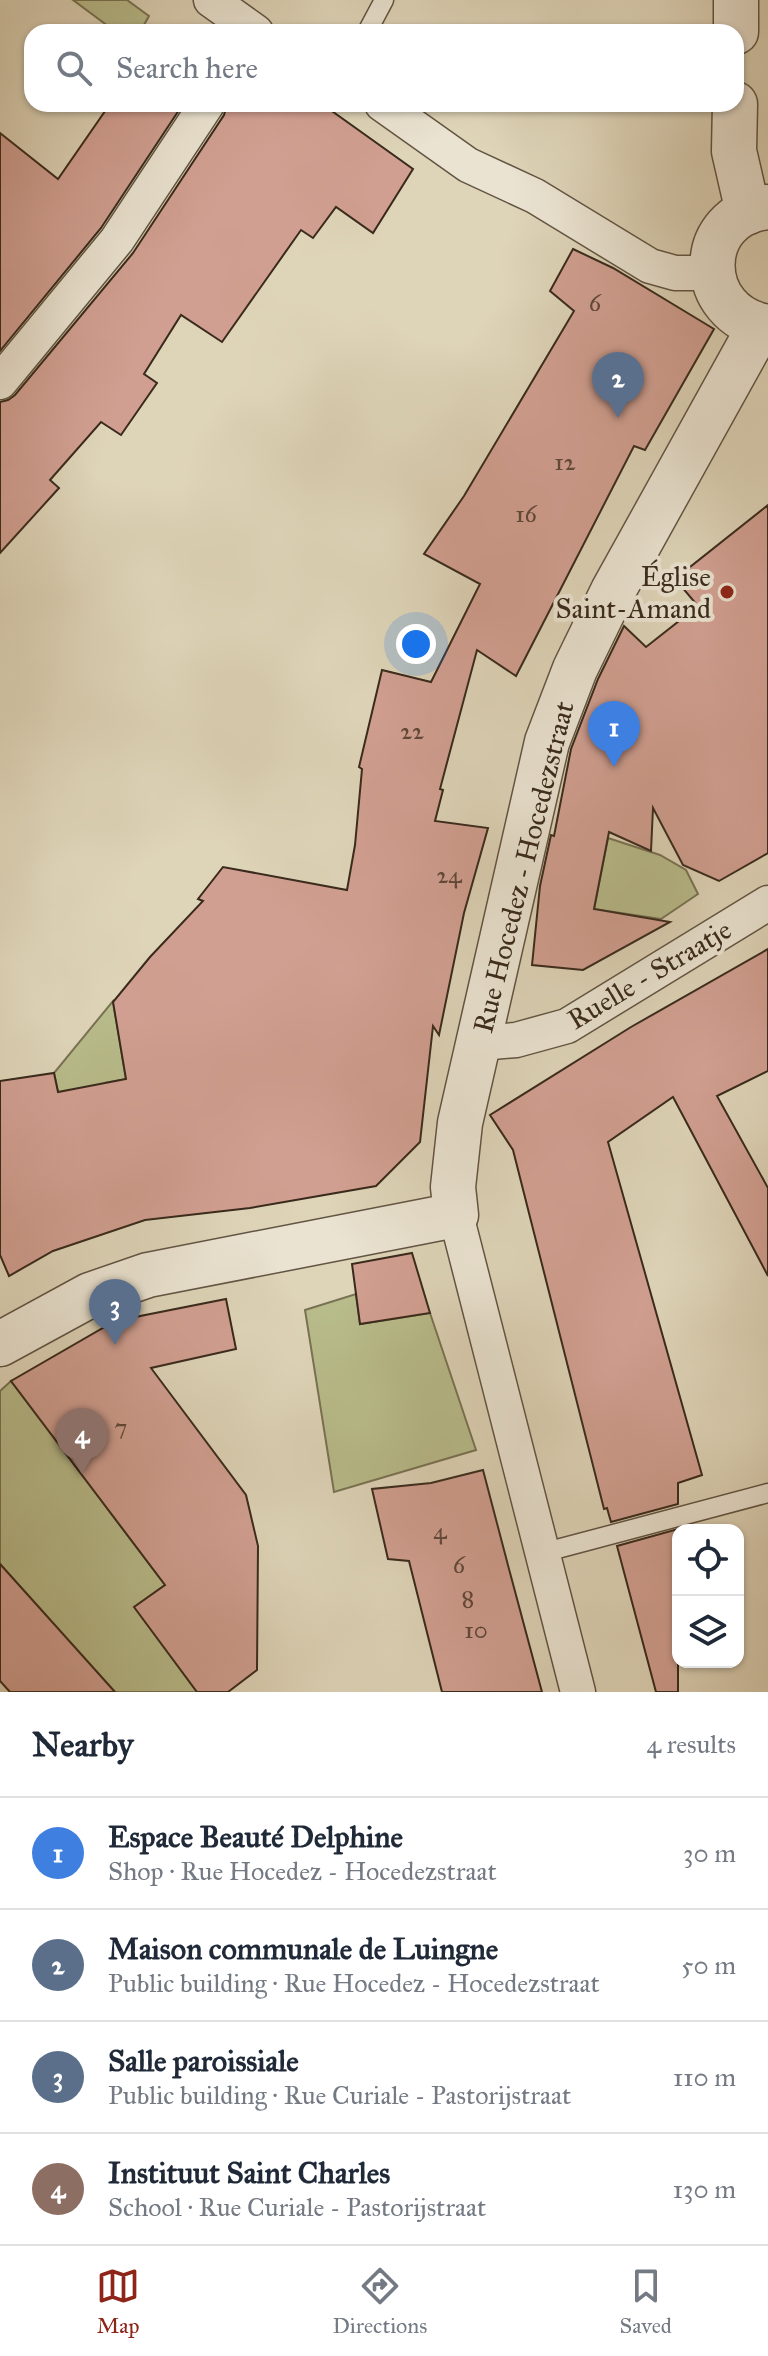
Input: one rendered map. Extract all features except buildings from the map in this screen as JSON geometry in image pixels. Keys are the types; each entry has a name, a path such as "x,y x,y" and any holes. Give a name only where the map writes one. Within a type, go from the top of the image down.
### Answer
{"street":[{"path":"211,0 245,24"},
{"path":"736,0 736,24"},
{"path":"0,382 117,240 202,112"},
{"path":"393,112 468,165 535,196 650,266 675,273 712,273"},
{"path":"735,112 734,151 758,209 730,224 718,241 712,273 717,291 728,307 742,319 764,326"},
{"name":"Rue Hocedez - Hocedezstraat","path":"456,1215 453,1187 460,1123 547,742 559,706 613,591 764,326"},
{"name":"Ruelle - Straatje","path":"480,1043 516,1040 567,1026 768,903"},
{"path":"0,1344 90,1295 148,1275 456,1215 578,1692"}],"lane":[{"path":"371,24 384,0"},
{"path":"542,1553 768,1493"}],"green space":[{"path":"73,0 127,0 149,16 144,24 105,24"},
{"path":"608,838 660,855 686,870 698,894 661,919 594,909"},
{"path":"113,1001 126,1079 105,1083 74,1165 54,1073"},
{"path":"356,1294 360,1324 430,1313 476,1450 334,1492 305,1310"},
{"path":"11,1381 165,1585 135,1607 197,1692 115,1692 0,1564 0,1391"}],"place":[{"name":"Maison communale de Luingne","path":"618,418"},
{"name":"Église Saint-Amand","path":"727,592"},
{"name":"Espace Beauté Delphine","path":"614,767"},
{"name":"Salle paroissiale","path":"115,1345"},
{"name":"Instituut Saint Charles","path":"82,1474"}]}
